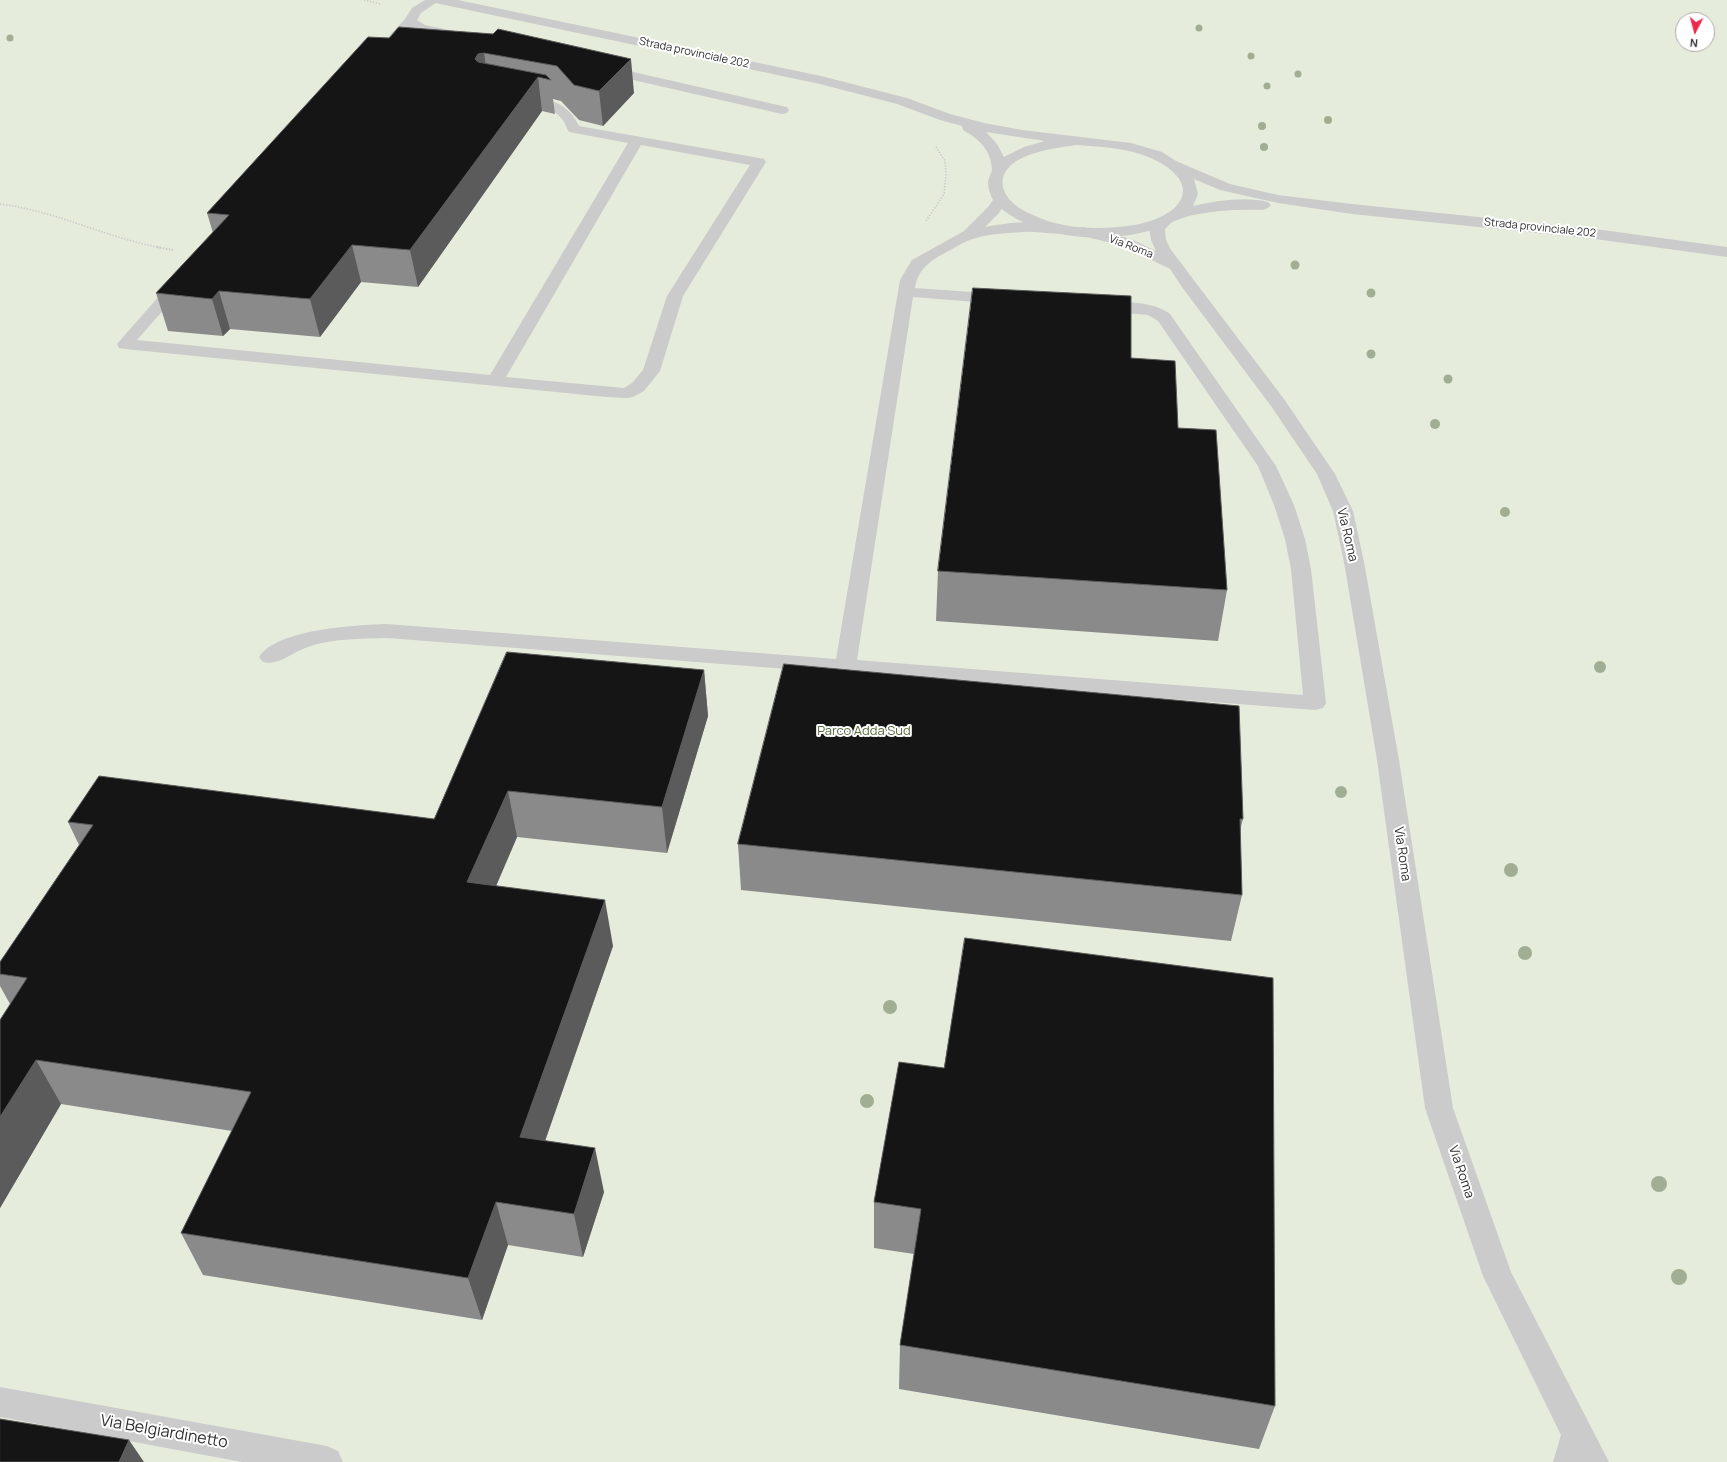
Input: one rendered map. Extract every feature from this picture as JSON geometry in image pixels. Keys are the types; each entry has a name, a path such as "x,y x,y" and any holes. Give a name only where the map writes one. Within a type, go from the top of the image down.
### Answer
{"street":[{"path":"373,63 410,21 416,11 434,0"},
{"name":"Strada provinciale 202","path":"440,0 821,80 890,98 1000,131 1130,146 1153,154 1212,182 1243,192 1278,199 1352,209 1587,233 1727,252"},
{"path":"410,21 421,28 467,38"},
{"path":"590,66 782,110"},
{"path":"204,255 126,344 627,393 638,387 651,371 675,296 759,162 574,129 571,121 556,105 511,96"},
{"name":"Strada provinciale 202","path":"946,116 971,128 988,141 995,150 999,169"},
{"path":"496,380 637,140"},
{"name":"Strada provinciale 202","path":"1077,141 1051,144 1028,150 1011,158 999,169 994,182 998,196 1011,209 1033,220 1061,229 1082,232 1140,229 1190,210 1212,206 1262,205 1352,209"},
{"name":"Strada provinciale 202","path":"1168,219 1183,209 1191,194 1187,178 1172,164"},
{"path":"845,667 908,280 918,263 974,230 994,210 1000,200 998,196"},
{"name":"Via Roma","path":"1168,219 1157,227 1159,240 1165,255 1178,268 1278,403 1326,474 1343,511 1354,562 1388,760 1438,1108 1498,1276 1573,1448 1593,1462"},
{"path":"962,238 980,233 1028,227 1042,226 1061,229"},
{"name":"Via Roma","path":"1082,232 1126,242 1157,256 1178,268"},
{"path":"906,292 1016,300"},
{"path":"270,657 291,646 316,638 352,632 387,631 1315,703 1301,568 1295,539 1284,505 1267,466 1164,318 1151,310 1086,305"},
{"name":"Via Belgiardinetto","path":"0,1402 327,1462"}],"path":[{"path":"0,204 23,207 136,243 204,255"}],"green space":[{"name":"Parco Adda Sud","path":"0,0 1727,0 1727,1462 0,1462"}],"building":[{"path":"399,27 493,34 498,29 631,59 599,91 574,85 557,66 484,53 478,54 475,59 478,62 546,75 551,80 538,77 410,250 352,245 310,299 219,291 212,299 156,293 229,215 207,213 368,37 389,38"},
{"path":"973,288 1131,296 1131,358 1175,361 1178,428 1216,430 1227,590 938,571"},
{"path":"507,652 704,670 662,807 508,791 467,882 605,900 520,1137 595,1148 574,1214 496,1202 468,1278 181,1233 251,1092 36,1060 0,1117 0,1020 27,978 0,974 0,962 93,825 68,822 99,776 434,819"},
{"path":"784,664 1239,706 1243,819 1240,819 1242,895 738,844"},
{"path":"965,938 1273,978 1275,1406 900,1345 921,1209 874,1202 899,1062 944,1068"},
{"path":"0,1419 129,1440 119,1462 0,1462"}]}
